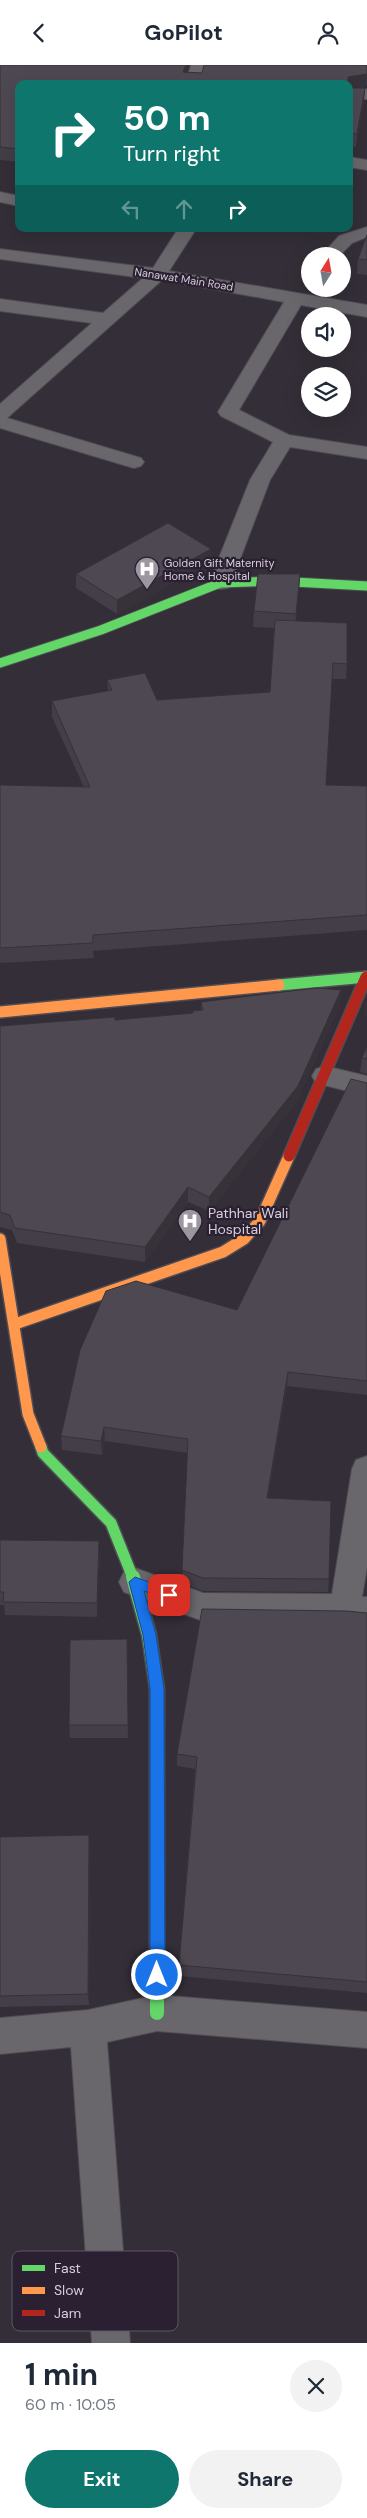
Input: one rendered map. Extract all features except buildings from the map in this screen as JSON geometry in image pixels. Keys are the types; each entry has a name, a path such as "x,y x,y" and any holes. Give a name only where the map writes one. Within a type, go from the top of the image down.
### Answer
{"street":[{"path":"194,80 199,65"},
{"path":"353,95 367,94"},
{"path":"353,163 367,165"},
{"path":"0,197 15,200"},
{"path":"0,414 158,274 185,232"},
{"path":"336,247 346,237 367,232"},
{"name":"Nanawat Main Road","path":"0,254 301,295"},
{"path":"302,297 228,412 284,440 367,453"},
{"name":"Nanawat Main Road","path":"311,297 367,311"},
{"path":"0,305 108,319"},
{"path":"0,422 134,462"},
{"path":"220,583 260,480 284,440"},
{"path":"0,663 101,630 220,583 276,581 367,586"},
{"path":"0,1013 366,977 325,1076 260,1221 244,1239 223,1252 15,1324"},
{"path":"325,1076 367,1086"},
{"path":"0,1239 28,1414 43,1453 111,1523 135,1582 149,1635 157,1689 157,2013"},
{"path":"135,1582 203,1607 356,1610 367,1469"},
{"path":"0,2035 88,2028 157,2013 367,2030"},
{"path":"88,2028 104,2251"}],"traffic: fast":[{"path":"0,663 101,630 220,583 276,581 367,586"},
{"path":"279,985 367,977"},
{"path":"41,1447 43,1453 111,1523 135,1582 149,1635 157,1689 157,2013"}],"traffic: slow":[{"path":"0,1012 279,985"},
{"path":"15,1324 223,1252 244,1239 260,1221 289,1156"},
{"path":"0,1239 28,1414 41,1447"}],"traffic: jam":[{"path":"289,1156 366,977"}],"place":[{"name":"Golden Gift Maternity Home & Hospital","path":"147,590"},
{"name":"Pathhar Wali Hospital","path":"190,1242"}],"route":[{"path":"157,1975 157,1689 149,1635 135,1582 169,1595"}]}
